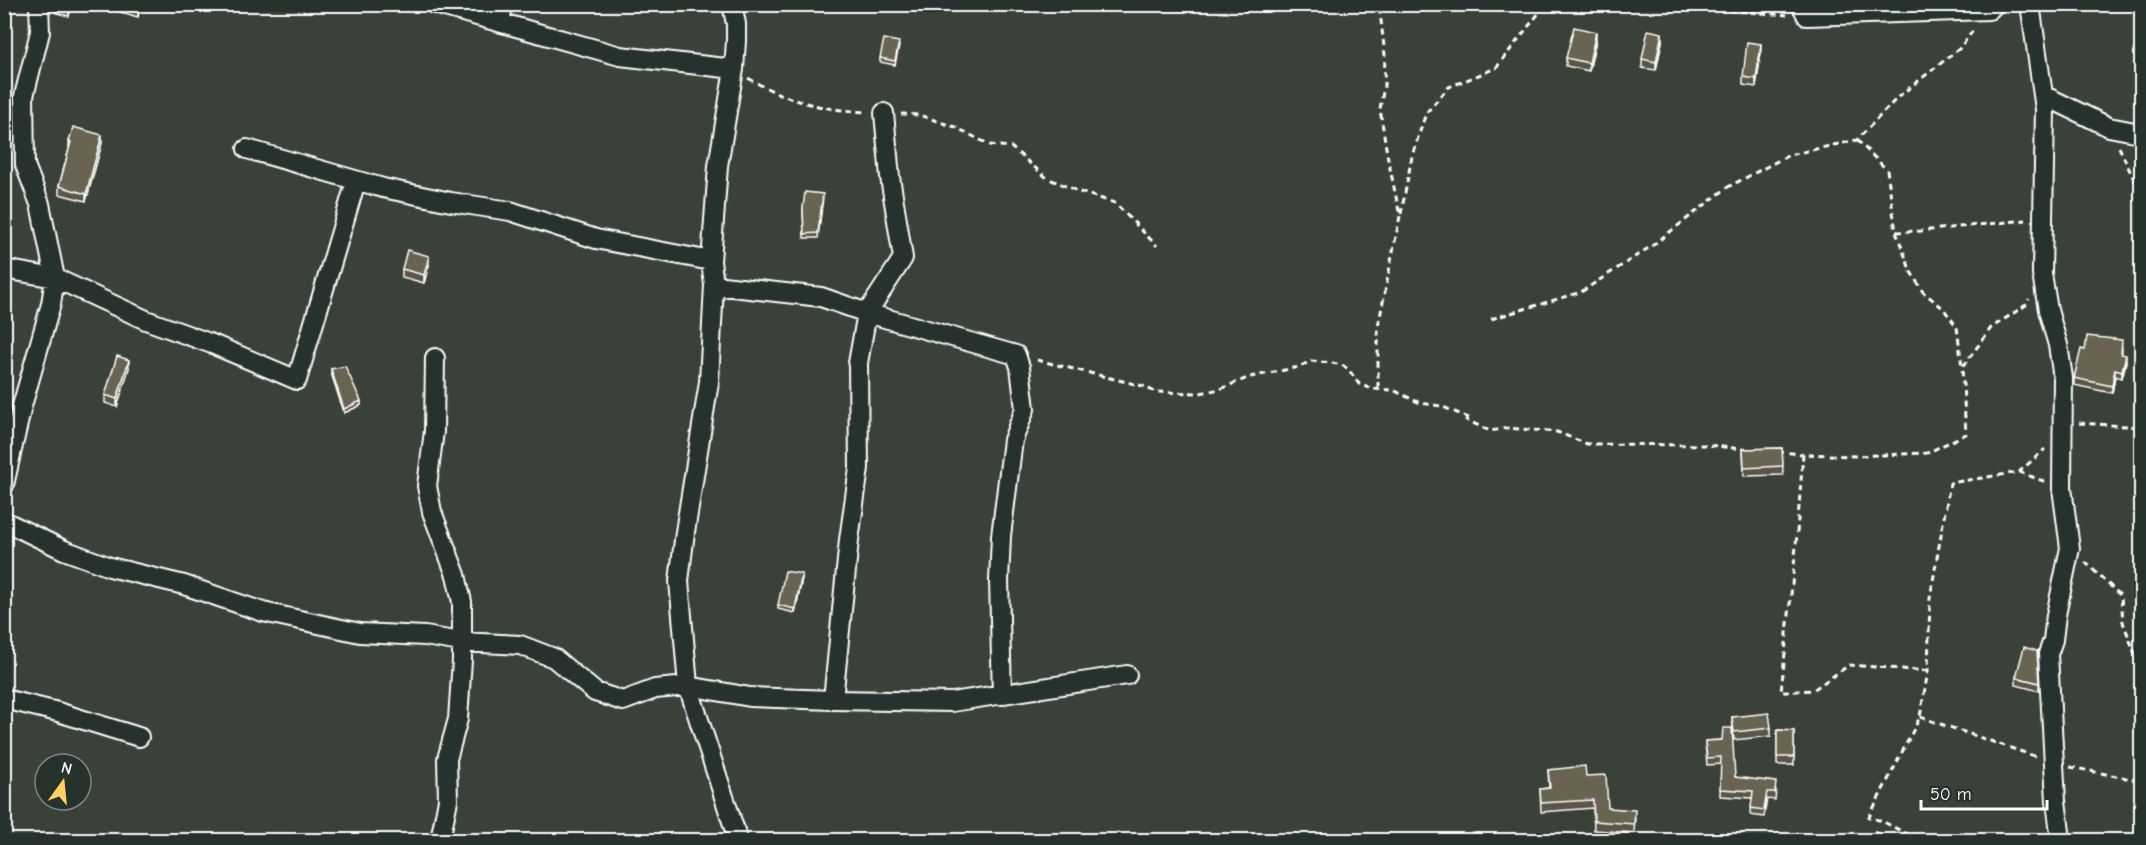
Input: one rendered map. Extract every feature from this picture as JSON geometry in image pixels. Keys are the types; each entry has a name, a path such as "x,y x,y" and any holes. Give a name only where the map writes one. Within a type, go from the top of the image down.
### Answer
{"street":[{"path":"4,485 22,406 51,304 55,278 40,204 25,165 24,96 40,32 39,4"},
{"path":"434,4 620,56 734,69"},
{"path":"501,23 502,4"},
{"path":"732,4 736,24 734,69 718,166 711,261 714,285 709,382 679,581 688,686 738,840"},
{"path":"2030,4 2045,109 2042,274 2063,378 2061,488 2070,548 2053,640 2048,654 2056,801 2061,840"},
{"path":"1804,10 1992,7"},
{"path":"2043,95 2109,127 2142,135"},
{"path":"833,700 849,540 859,468 858,363 867,314 903,258 890,177 884,113"},
{"path":"247,149 356,181 451,202 510,211 597,238 711,261"},
{"path":"4,269 55,278 146,320 212,344 297,380 356,181"},
{"path":"714,285 821,297 867,314 1016,355 1020,367 1025,409 1013,440 1001,536 999,581 1002,695"},
{"path":"435,358 434,431 427,486 432,512 456,575 462,602 458,719 447,759 448,800 440,840"},
{"path":"4,520 64,550 110,567 184,585 263,612 360,633 425,636 461,642 520,645 554,658 595,692 623,701 655,688 688,686 750,697 952,702 1127,675"},
{"path":"4,699 58,712 139,737"}],"path":[{"path":"1379,4 1385,55 1384,86 1380,109 1400,216"},
{"path":"1378,388 1378,327 1412,156 1426,113 1449,87 1496,68 1546,4"},
{"path":"1646,4 1804,10"},
{"path":"1491,319 1581,291 1653,245 1728,187 1789,155 1857,140 1898,97 1959,49 1992,7"},
{"path":"734,69 781,96 809,105 851,111 919,115 955,127 990,145 1011,147 1047,178 1080,192 1115,202 1157,246"},
{"path":"2109,127 2142,197"},
{"path":"1768,451 1855,456 1927,453 1966,434 1958,327 1943,308 1923,292 1911,272 1896,232 1887,170 1857,140"},
{"path":"1896,232 2043,218"},
{"path":"1962,368 1991,328 2026,304 2042,274"},
{"path":"1016,355 1143,386 1155,392 1200,393 1220,389 1250,377 1299,367 1311,361 1342,365 1348,369 1359,384 1393,390 1420,403 1441,406 1471,419 1466,420 1490,431 1508,428 1557,432 1587,444 1708,446 1756,450"},
{"path":"2019,472 2062,428 2142,427"},
{"path":"1803,454 1781,692 1813,690 1849,665 1928,671"},
{"path":"1918,840 1882,821 1869,817 1920,717 1928,671 1930,598 1950,483 2019,472 2061,488"},
{"path":"2070,548 2121,596 2123,622 2142,672"},
{"path":"1920,717 2055,764 2142,781"}],"building":[{"path":"56,4 70,4 69,8"},
{"path":"123,4 139,4 138,8"},
{"path":"1574,27 1596,32 1589,63 1566,58"},
{"path":"1648,30 1662,33 1656,62 1642,59"},
{"path":"884,39 899,42 895,61 880,58"},
{"path":"1747,42 1761,44 1756,79 1743,77"},
{"path":"73,127 102,135 86,194 59,186"},
{"path":"805,192 823,194 818,233 804,234"},
{"path":"407,250 429,256 424,275 402,269"},
{"path":"2087,336 2122,340 2121,354 2126,355 2122,371 2115,369 2112,386 2074,378 2081,349 2085,350"},
{"path":"117,356 129,360 117,399 105,395"},
{"path":"345,366 361,401 344,409 331,369"},
{"path":"1782,448 1783,466 1744,468 1743,449"},
{"path":"785,571 802,574 795,609 778,605"},
{"path":"2024,647 2037,651 2039,683 2016,677"},
{"path":"1769,713 1771,728 1734,732 1732,717"},
{"path":"1723,728 1732,728 1735,777 1776,782 1775,792 1767,792 1764,810 1751,808 1753,791 1720,789 1721,757 1707,758 1705,741 1722,740"},
{"path":"1777,730 1794,731 1794,757 1777,757"},
{"path":"1585,766 1586,776 1606,775 1608,808 1635,810 1634,824 1594,821 1593,800 1541,803 1540,789 1550,788 1548,770"},
{"path":"1875,832 1896,840 1871,840"}]}
